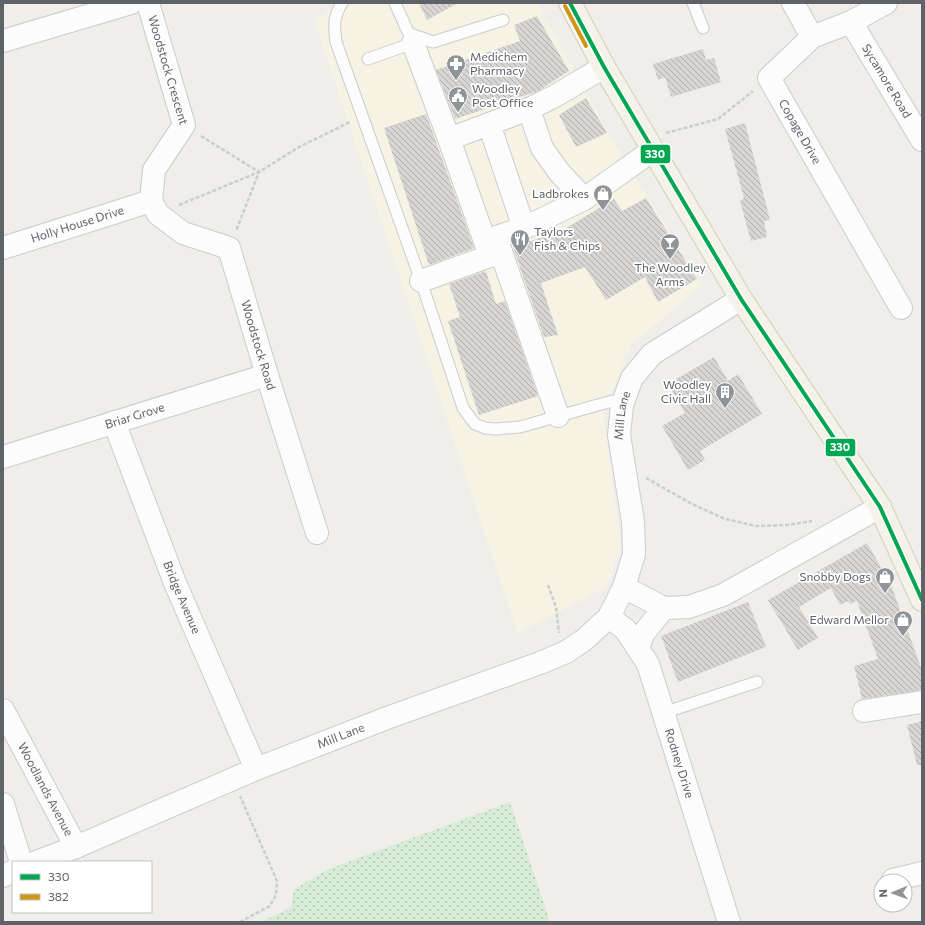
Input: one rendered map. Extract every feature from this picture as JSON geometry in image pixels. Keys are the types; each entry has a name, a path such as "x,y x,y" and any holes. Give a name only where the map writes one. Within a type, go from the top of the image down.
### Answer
{"main road":[{"path":"570,3 604,67 649,145 741,299 880,507 922,600"}],"street":[{"path":"3,41 131,3"},
{"name":"Woodstock Crescent","path":"148,3 184,125 154,170 154,207"},
{"path":"792,3 812,37"},
{"path":"769,78 812,37 851,22 886,3"},
{"name":"Sycamore Road","path":"851,22 922,140"},
{"path":"411,38 558,416"},
{"path":"449,139 529,109 555,96 604,67"},
{"name":"Copage Drive","path":"769,78 901,308"},
{"path":"529,109 542,148 559,172 584,199"},
{"path":"489,124 524,228"},
{"path":"496,254 496,237 524,228 584,199 649,145"},
{"path":"154,207 183,233 229,248"},
{"name":"Holly House Drive","path":"3,248 154,207"},
{"name":"Woodstock Road","path":"229,248 317,533"},
{"path":"421,281 496,254"},
{"name":"Mill Lane","path":"39,861 76,847 256,769 387,718 540,663 566,652 584,640 609,617 624,587 634,554 633,522 619,435 622,405 632,378 652,354 741,299"},
{"name":"Briar Grove","path":"3,457 267,375"},
{"name":"Bridge Avenue","path":"114,422 175,582 256,769"},
{"path":"624,587 664,608 689,607 723,594 880,507"},
{"path":"638,648 643,634 664,608"},
{"name":"Rodney Drive","path":"609,617 625,629 648,664 729,922"},
{"path":"864,711 922,702"},
{"name":"Woodlands Avenue","path":"3,710 76,847"},
{"path":"3,804 21,861"},
{"path":"3,876 12,872"}],"lane":[{"path":"342,3 336,13 334,27 336,42 421,281 463,408 475,424 485,428 496,429 520,427 612,401 622,405"},
{"path":"394,3 411,38"},
{"path":"693,3 703,28"},
{"path":"368,59 411,38 434,42 503,20"},
{"path":"663,713 757,682"}],"path":[{"path":"649,145 718,119 769,78"},
{"path":"184,125 259,172"},
{"path":"154,207 259,172 299,147 336,128"},
{"path":"229,248 259,172"},
{"path":"624,472 634,472 692,504 725,519 756,526 787,525 815,520"},
{"path":"548,585 556,607 559,636 566,652"},
{"path":"233,779 277,881 276,895 270,906 240,922"}],"shaded area":[{"path":"343,3 537,3 610,136 702,285 631,345 603,413 621,546 607,587 518,633 314,19"}],"green space":[{"path":"510,802 550,922 261,922 291,908 294,889 329,869"}],"building":[{"path":"419,3 458,3 427,20"},
{"path":"537,16 569,71 538,91 455,119 436,70 520,41 514,25"},
{"path":"703,49 706,60 714,58 721,82 671,97 665,77 658,80 653,64"},
{"path":"586,98 607,133 576,147 559,115"},
{"path":"426,114 474,248 429,265 384,128"},
{"path":"745,123 770,220 764,221 767,237 751,241 740,201 744,198 725,129"},
{"path":"646,198 697,279 658,302 645,277 606,300 585,267 541,283 558,335 544,337 513,247 563,230 614,199 622,211"},
{"path":"486,271 496,304 505,301 538,396 479,415 448,321 460,317 449,284"},
{"name":"Woodley Civic Hall","path":"714,357 728,381 738,374 762,414 700,451 705,460 688,470 662,426 685,413 668,384"},
{"path":"867,543 891,585 922,670 922,690 862,699 854,666 878,659 857,601 850,604 848,601 840,605 831,588 799,607 818,638 798,650 768,600"},
{"path":"748,602 766,647 678,682 661,636"},
{"path":"922,721 922,765 917,765 907,725"}],"transit line":[{"name":"330","path":"570,3 604,67 741,299 880,507 922,600"},
{"name":"382","path":"565,6 586,46"}],"place":[{"name":"Medichem Pharmacy","path":"456,81"},
{"name":"Woodley Post Office","path":"458,113"},
{"name":"Ladbrokes","path":"603,211"},
{"name":"Taylors Fish & Chips","path":"520,256"},
{"name":"The Woodley Arms","path":"670,260"},
{"name":"Woodley Civic Hall","path":"725,409"},
{"name":"Snobby Dogs","path":"885,594"},
{"name":"Edward Mellor","path":"903,637"}]}
